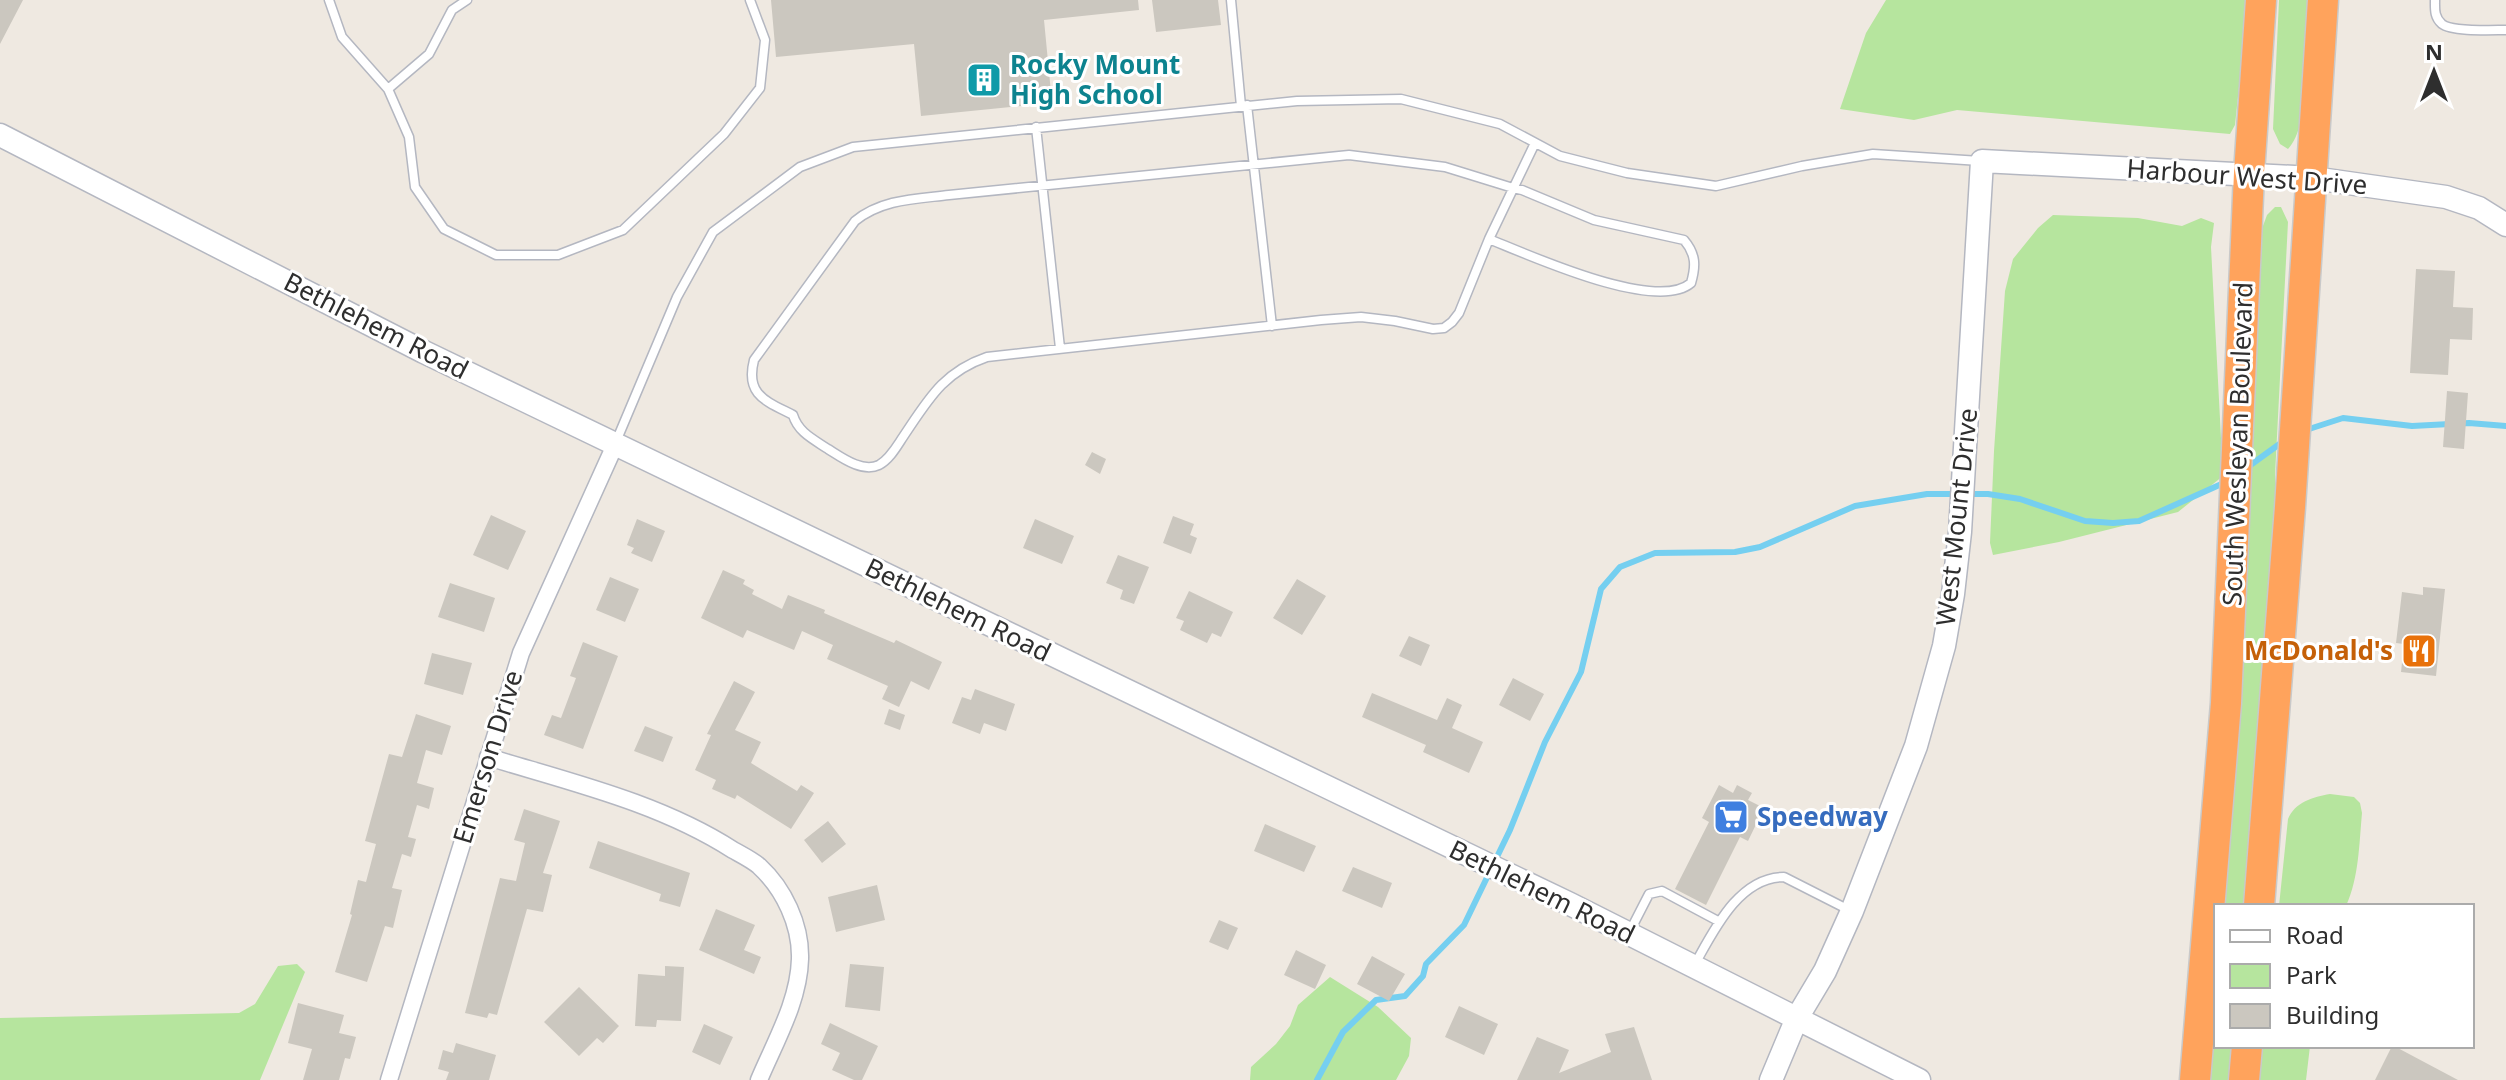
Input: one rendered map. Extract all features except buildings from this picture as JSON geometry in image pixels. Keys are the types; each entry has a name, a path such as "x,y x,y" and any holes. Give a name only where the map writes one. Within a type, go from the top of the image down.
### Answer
{"highway":[{"name":"South Wesleyan Boulevard","path":"2195,1080 2226,703 2249,173 2261,0"},
{"name":"South Wesleyan Boulevard","path":"2259,904 2313,178 2323,0"},
{"path":"2244,1080 2247,1048"}],"main road":[{"name":"Bethlehem Road","path":"0,135 424,352 1628,933 1919,1080"},
{"name":"Harbour West Drive","path":"1982,161 2313,178 2446,197 2479,208 2506,225"},
{"name":"West Mount Drive","path":"1771,1080 1797,1018 1825,971 1852,911 1916,746 1944,646 1953,594 1967,431 1982,161"}],"street":[{"name":"Emerson Drive","path":"389,1080 521,653 615,445"},
{"path":"488,757 656,811 710,835 759,866 777,886 790,910 800,958 795,995 759,1080"}],"lane":[{"path":"329,0 342,37 388,89 409,137 415,187 444,229 496,255 558,255 623,230 724,134 760,88 765,40 750,0"},
{"path":"388,89 429,54 452,10 467,0"},
{"path":"1231,0 1272,326"},
{"path":"2435,0 2435,13 2442,24 2451,28 2506,30"},
{"path":"615,445 677,297 713,232 800,167 853,147 1297,101 1401,99 1500,124 1560,156 1627,173 1716,186 1802,166 1873,154 1982,161"},
{"path":"1036,127 1060,348"},
{"path":"1489,239 1583,276 1637,289 1673,293 1691,283 1695,259 1692,249 1684,240 1594,220 1513,188 1445,167 1349,155 1041,185 885,204 868,211 841,239 754,360 750,376 753,389 762,398 793,415 796,426 811,438 840,457 869,467 880,464 892,454 923,407 957,370 987,357 1361,317 1433,329 1444,328 1459,313 1489,239 1513,188 1535,143"},
{"path":"1694,966 1718,921 1756,883 1772,877 1784,877 1852,911"},
{"path":"1628,933 1649,894 1655,891 1662,891 1718,921"}],"green space":[{"path":"1886,0 2248,0 2235,125 2230,134 1957,110 1914,120 1840,109 1866,33"},
{"path":"2279,0 2311,0 2305,101 2296,138 2288,149 2280,144 2273,129"},
{"path":"2275,207 2281,207 2288,222 2275,475 2275,542 2246,904 2222,904 2260,234 2267,215"},
{"path":"2053,215 2138,218 2182,226 2201,218 2214,223 2211,247 2223,476 2178,512 1993,555 1990,543 1994,451 2005,291 2013,259"},
{"path":"2330,794 2354,797 2360,803 2362,813 2356,872 2347,904 2279,904 2288,819 2300,804"},
{"path":"297,964 305,972 260,1080 0,1080 0,1018 239,1013 255,1004 278,966"},
{"path":"1330,977 1378,1007 1411,1038 1409,1056 1396,1080 1250,1080 1251,1067 1290,1026 1298,1005"},
{"path":"2214,1005 2214,1048 2235,1048 2232,1080 2207,1080"},
{"path":"2263,1048 2310,1048 2306,1080 2259,1080"}],"waterway":[{"path":"2306,430 2343,418 2412,426 2469,423 2506,426"},
{"path":"2245,469 2285,440"},
{"path":"1317,1080 1343,1032 1376,1000 1405,996 1423,976 1426,964 1464,925 1510,830 1545,742 1581,672 1601,589 1620,567 1655,553 1735,552 1760,547 1855,506 1927,494 1988,494 2020,499 2085,521 2113,523 2139,521 2226,482"}],"place":[{"name":"Rocky Mount High School","path":"984,80"},
{"name":"McDonald's","path":"2419,651"},
{"name":"Speedway","path":"1731,817"}]}
